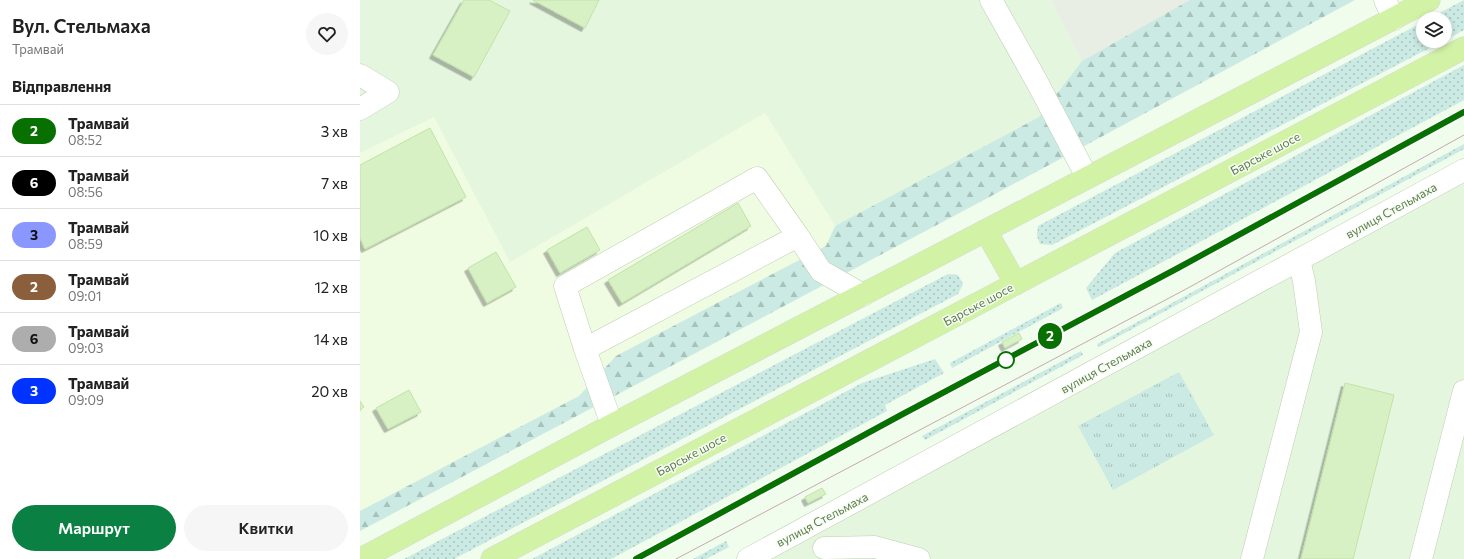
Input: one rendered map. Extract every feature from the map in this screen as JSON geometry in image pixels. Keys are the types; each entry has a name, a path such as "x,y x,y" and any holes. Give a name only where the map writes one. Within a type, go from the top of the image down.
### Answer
{"highway":[{"path":"361,559 612,425 1087,177 1389,9 1429,0"},
{"name":"Барське шосе","path":"492,559 1464,48"},
{"path":"986,231 1016,284"}],"street":[{"path":"991,0 1037,82 1087,177"},
{"path":"360,75 388,92 360,109"},
{"name":"вулиця Стельмаха","path":"748,559 1464,170"},
{"path":"612,425 585,349 565,286 757,178 821,271 863,295"},
{"path":"585,349 798,236"},
{"path":"1252,559 1311,332 1304,281 1298,260"},
{"path":"1421,559 1464,391"},
{"path":"832,514 822,554 875,547 919,559"}],"shaded area":[{"path":"360,0 1051,0 1082,61 1039,117 835,226 765,113 360,511"},
{"path":"1051,0 1191,0 1082,61"},
{"path":"765,113 835,226 826,246 616,356 579,396 360,511 360,153 434,117 510,262"},
{"path":"1464,171 1464,559 754,559"}],"green space":[{"path":"1190,0 1355,0 982,201 360,531 360,511 579,396 616,356 826,246 835,226 1039,117 1082,61"},
{"path":"1464,0 1464,30 1452,36 1452,12 1441,12"},
{"path":"1416,26 1416,48 1430,48 1052,245 1040,244 1037,236 1038,226"},
{"path":"1464,65 1464,100 1092,300 1086,288 1115,253"},
{"path":"1464,144 1464,149 1099,347 1097,344"},
{"path":"948,274 958,275 963,284 958,294 454,559 404,559"},
{"path":"1061,303 1063,308 952,368 950,363"},
{"path":"1081,351 1083,355 925,440 922,436"},
{"path":"935,359 944,373 885,405 887,411 611,559 532,559 862,383"},
{"path":"1179,372 1214,435 1113,490 1078,426"},
{"path":"726,541 729,547 706,559 693,559"}],"building":[{"path":"464,0 489,0 510,11 474,77 433,55"},
{"path":"533,0 599,0 585,28"},
{"path":"430,128 466,197 365,249 360,238 360,165"},
{"path":"738,203 751,226 622,303 608,280"},
{"path":"587,227 600,250 560,273 547,250"},
{"path":"496,252 516,287 487,303 468,268"},
{"path":"1019,333 1022,339 1005,348 1002,342"},
{"path":"1345,383 1394,395 1353,559 1301,559"},
{"path":"409,390 421,412 388,429 376,408"},
{"path":"360,401 364,407 360,410"},
{"path":"822,488 826,494 808,503 805,497"}],"tram line":[{"path":"636,559 1464,112"},
{"name":"2","path":"636,559 901,415 1178,268 1464,112"},
{"path":"676,559 1188,288 1464,135"}]}
